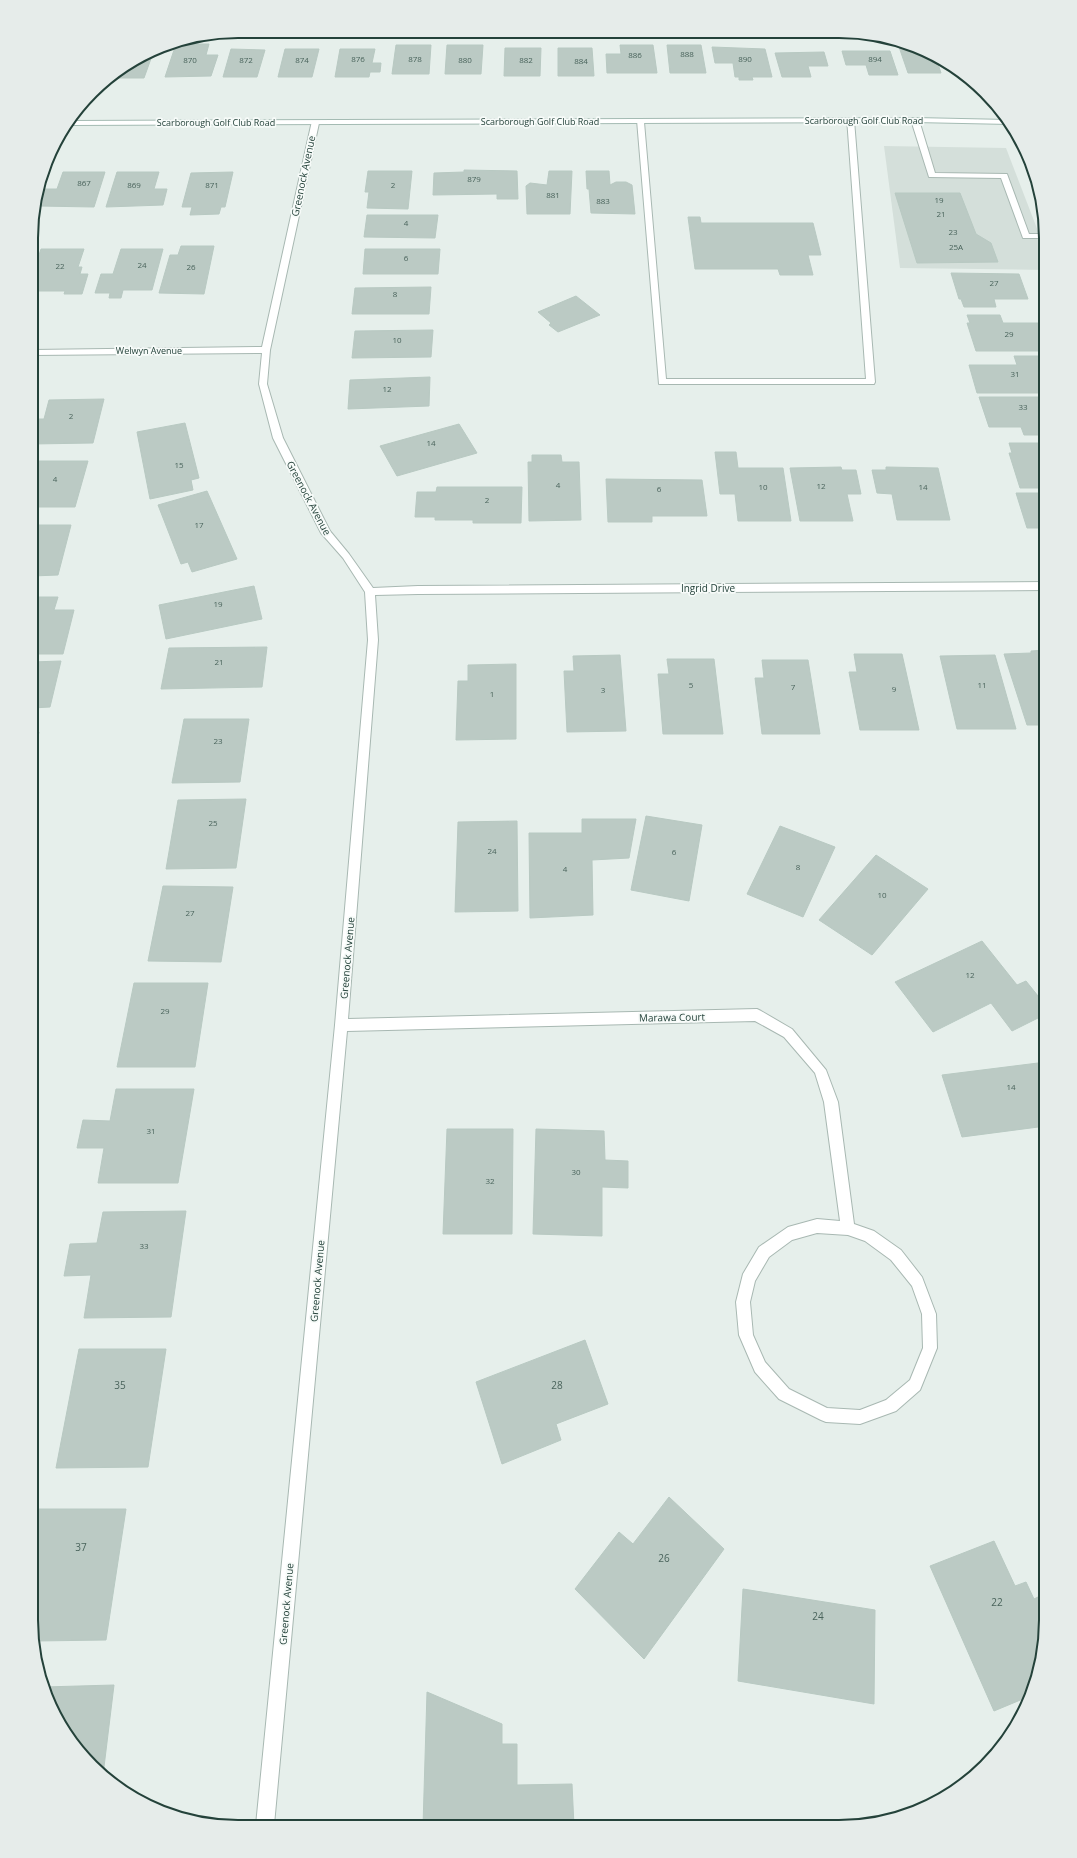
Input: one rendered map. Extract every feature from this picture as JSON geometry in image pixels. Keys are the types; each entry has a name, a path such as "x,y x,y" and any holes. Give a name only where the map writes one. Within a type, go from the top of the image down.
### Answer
{"street":[{"name":"Scarborough Golf Club Road","path":"75,123 850,120 1002,122"},
{"path":"640,122 662,382 871,382 850,120"},
{"path":"915,120 932,175 1004,176 1026,236 1039,236"},
{"name":"Greenock Avenue","path":"265,1820 341,1025 373,640 370,592 346,556 326,533 278,438 263,384 266,350 315,122"},
{"name":"Welwyn Avenue","path":"38,352 266,350"},
{"name":"Ingrid Drive","path":"370,592 418,590 1039,586"},
{"name":"Marawa Court","path":"341,1025 758,1015 788,1033 820,1070 830,1102 848,1228"},
{"path":"817,1226 848,1228 869,1236 896,1255 917,1282 929,1314 930,1348 914,1385 890,1406 860,1417 826,1414 784,1394 760,1367 746,1335 743,1302 748,1279 764,1252 788,1234 817,1226"}],"shaded area":[{"path":"884,146 1006,148 1039,234 1039,270 900,268"}],"building":[{"path":"190,44 209,44 206,55 218,55 211,76 165,77 174,49"},
{"path":"396,45 431,45 429,74 392,74"},
{"path":"447,45 483,45 481,74 445,74"},
{"path":"620,45 653,45 657,73 607,73 606,54 621,54"},
{"path":"667,45 701,45 706,73 670,73"},
{"path":"712,47 765,49 772,77 752,77 753,80 739,80 739,77 735,77 733,63 715,63"},
{"path":"505,48 541,48 540,76 504,76"},
{"path":"558,48 592,48 594,76 558,76"},
{"path":"899,48 915,53 938,65 941,73 908,73"},
{"path":"231,49 265,50 257,77 223,77"},
{"path":"285,49 319,49 312,77 278,77"},
{"path":"340,49 375,49 372,63 381,63 380,72 370,72 369,77 335,77"},
{"path":"842,51 890,51 898,75 869,75 866,65 846,65"},
{"path":"824,52 828,66 808,66 811,77 782,77 775,53"},
{"path":"151,58 144,78 118,78"},
{"path":"464,170 517,171 518,199 497,199 497,194 433,195 434,173 464,172"},
{"path":"368,171 412,171 408,209 367,208 369,192 365,192"},
{"path":"549,171 572,171 570,214 527,214 526,186 530,183 547,185"},
{"path":"586,171 609,171 610,185 616,182 626,182 632,185 635,214 591,213"},
{"path":"63,172 105,172 94,207 41,206 45,189 57,189"},
{"path":"117,172 159,172 154,189 167,189 163,205 106,207"},
{"path":"233,172 225,207 221,207 219,214 190,215 192,207 182,207 191,173"},
{"path":"895,193 960,193 976,234 991,243 998,262 917,263"},
{"path":"367,215 438,215 435,238 364,237"},
{"path":"688,217 700,217 701,223 813,223 821,255 808,255 813,275 780,275 778,269 695,269"},
{"path":"181,246 214,246 204,294 159,293 170,255 178,255"},
{"path":"41,249 84,249 78,267 82,267 80,274 88,274 82,294 64,294 65,291 38,291 38,258"},
{"path":"121,249 163,249 152,290 123,290 121,298 109,298 110,293 95,293 101,274 113,274"},
{"path":"365,249 440,249 438,274 363,274"},
{"path":"951,273 1019,274 1028,299 994,299 996,307 964,307 961,299 959,299"},
{"path":"431,287 429,314 352,314 355,288"},
{"path":"576,296 600,315 558,332 549,325 551,323 538,312"},
{"path":"967,315 1000,315 1003,323 1038,323 1039,351 976,351 967,323 970,323"},
{"path":"433,330 431,357 352,358 355,331"},
{"path":"1014,356 1039,356 1039,393 977,393 969,365 1017,365"},
{"path":"430,377 429,406 348,409 350,380"},
{"path":"979,397 1039,397 1039,435 1024,435 1021,427 989,427"},
{"path":"104,399 93,443 38,444 38,419 44,419 49,400"},
{"path":"185,423 199,478 191,480 193,490 150,499 137,432"},
{"path":"459,424 477,453 397,476 380,446"},
{"path":"1009,443 1039,443 1039,488 1020,488 1009,453 1012,453"},
{"path":"715,452 736,452 738,468 783,468 791,521 738,521 735,494 720,494"},
{"path":"532,455 561,455 562,462 579,462 581,520 529,521 528,462 532,462"},
{"path":"38,461 88,461 75,507 38,507"},
{"path":"841,467 842,470 856,470 861,494 847,494 853,521 800,521 790,468"},
{"path":"886,467 938,468 950,520 897,520 892,494 877,493 872,470 886,470"},
{"path":"606,479 702,480 707,516 652,516 652,522 608,522"},
{"path":"437,487 522,487 521,523 473,523 473,520 435,520 435,517 415,517 417,492 436,492"},
{"path":"207,491 237,559 192,572 188,562 181,564 158,505"},
{"path":"1016,493 1039,493 1039,528 1027,528"},
{"path":"38,525 71,525 58,575 38,576"},
{"path":"254,586 262,619 166,639 159,605"},
{"path":"38,597 58,597 54,610 74,610 63,654 38,654"},
{"path":"267,647 262,687 161,689 169,648"},
{"path":"1039,650 1039,725 1027,725 1004,654 1031,653 1031,651"},
{"path":"854,654 902,654 919,730 860,730 849,672 857,672"},
{"path":"620,655 626,731 567,732 564,671 574,671 573,656"},
{"path":"995,655 1016,729 957,729 940,656"},
{"path":"667,659 714,659 723,734 663,734 658,674 669,674"},
{"path":"762,660 808,660 820,734 762,734 755,678 764,678"},
{"path":"61,661 50,707 38,708 38,662"},
{"path":"516,664 516,739 456,740 458,681 468,681 468,665"},
{"path":"184,719 249,719 240,782 172,783"},
{"path":"246,799 236,868 166,869 178,800"},
{"path":"646,816 702,825 689,901 631,890"},
{"path":"582,819 636,819 629,858 592,860 593,915 530,918 529,833 582,833"},
{"path":"517,821 518,911 455,912 458,822"},
{"path":"780,826 835,847 803,917 747,894"},
{"path":"876,855 928,889 872,955 819,920"},
{"path":"163,886 233,887 221,962 148,961"},
{"path":"982,941 1017,985 1026,981 1039,997 1039,1018 1012,1031 991,1003 933,1032 895,982"},
{"path":"134,983 208,983 195,1067 117,1067"},
{"path":"1039,1063 1039,1127 962,1137 942,1075"},
{"path":"116,1089 194,1089 178,1183 98,1183 104,1148 77,1148 83,1120 110,1121"},
{"path":"447,1129 513,1129 512,1234 443,1234"},
{"path":"536,1129 604,1131 605,1160 628,1161 628,1188 602,1187 602,1236 533,1234"},
{"path":"186,1211 171,1317 84,1318 91,1275 64,1276 70,1244 97,1243 103,1212"},
{"path":"585,1340 608,1404 556,1424 561,1440 502,1464 476,1382"},
{"path":"79,1349 166,1349 148,1467 56,1468"},
{"path":"669,1497 724,1549 644,1659 575,1589 619,1532 633,1544"},
{"path":"38,1509 126,1509 106,1640 39,1641"},
{"path":"994,1541 1015,1586 1026,1582 1034,1599 1038,1597 1039,1633 1032,1672 1022,1699 994,1711 930,1566"},
{"path":"743,1589 875,1610 874,1704 738,1681"},
{"path":"114,1685 104,1768 79,1742 65,1720 50,1687"},
{"path":"427,1692 502,1724 502,1744 517,1744 517,1785 572,1784 574,1820 423,1820"}]}
